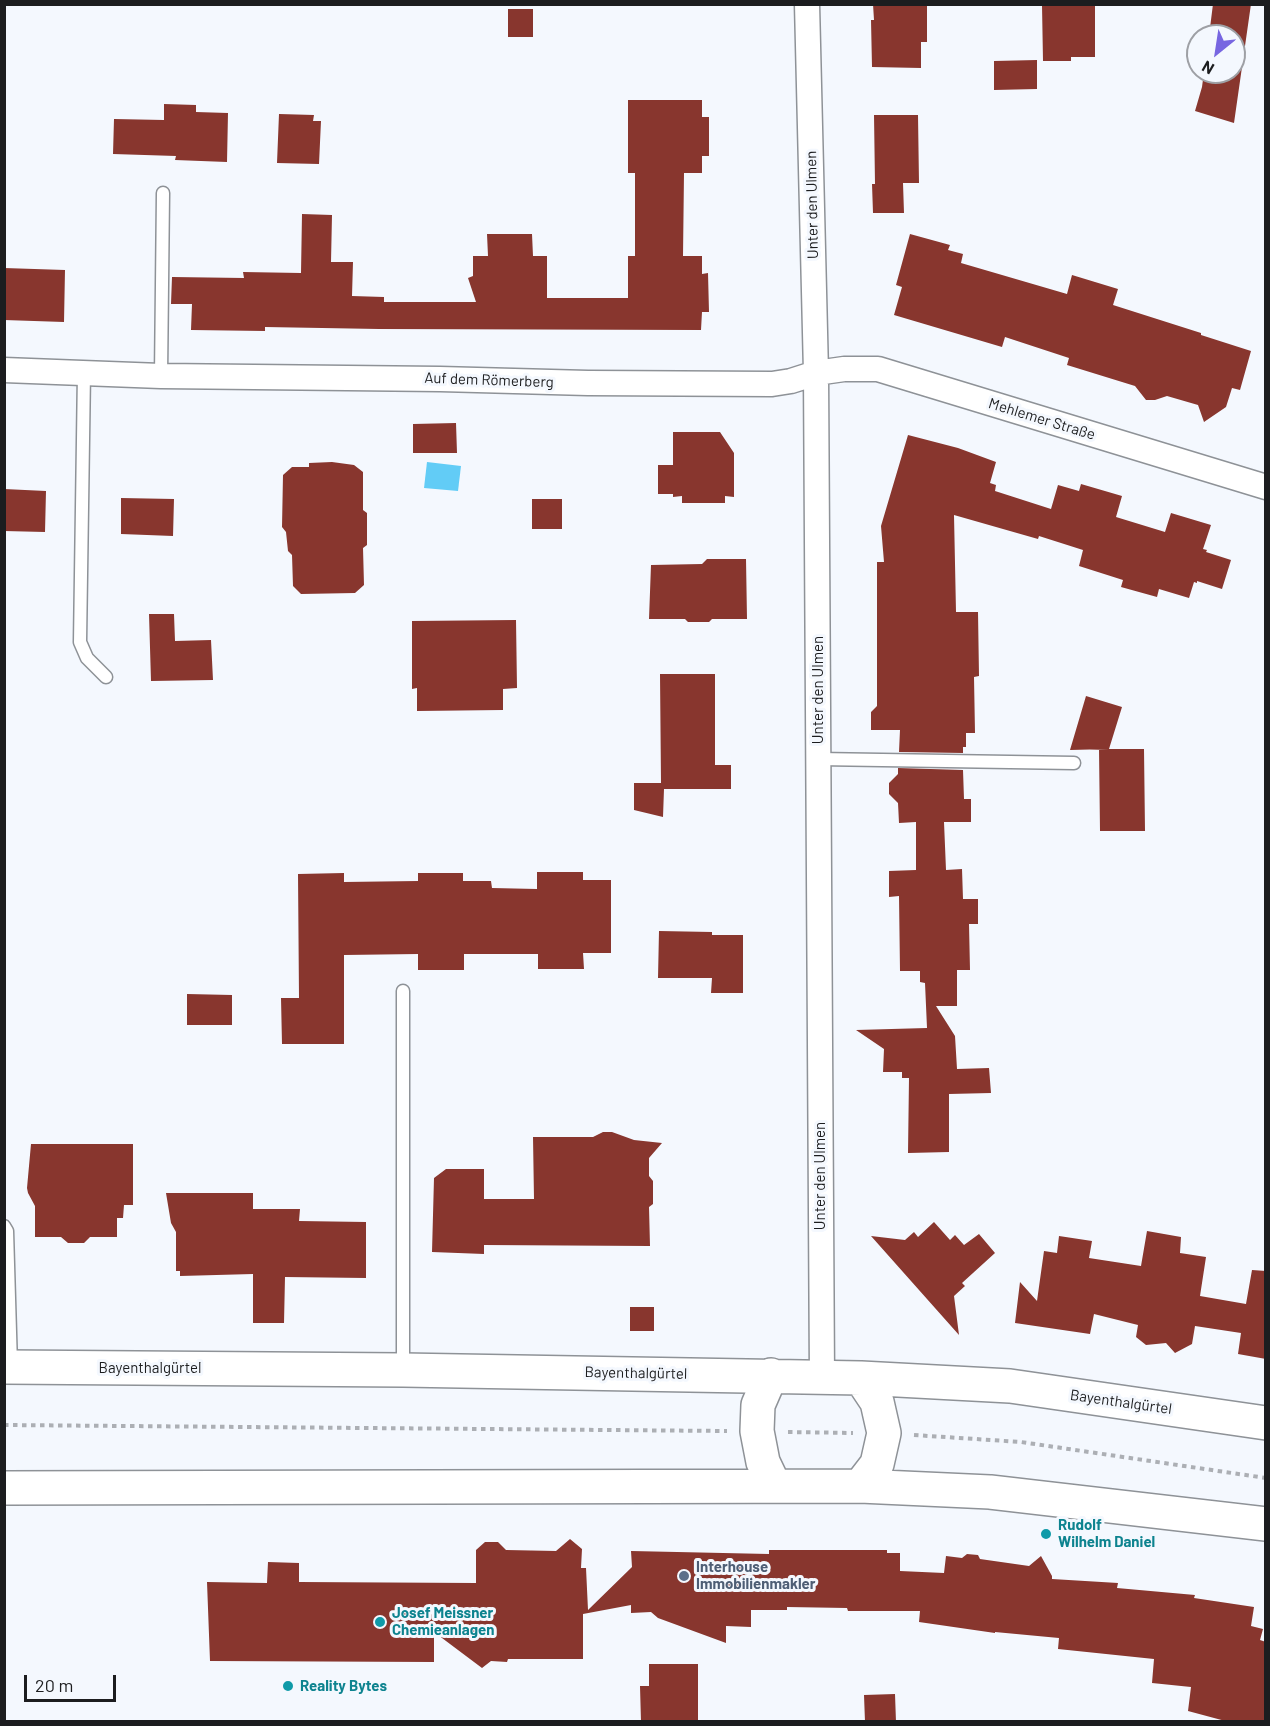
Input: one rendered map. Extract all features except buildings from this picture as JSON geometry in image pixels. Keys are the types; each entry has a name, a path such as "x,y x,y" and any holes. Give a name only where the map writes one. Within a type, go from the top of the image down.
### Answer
{"main road":[{"name":"Bayenthalgürtel","path":"8,1367 403,1370 861,1378 1010,1386 1266,1423"},
{"path":"771,1375 758,1405 757,1431 763,1462 774,1485"},
{"path":"860,1486 877,1464 884,1433 877,1402 861,1378"},
{"path":"4,1488 860,1486 990,1492 1266,1524"}],"street":[{"name":"Unter den Ulmen","path":"807,4 816,373 822,1377"},
{"name":"Mehlemer Straße","path":"816,373 844,369 878,369 1266,487"},
{"name":"Auf dem Römerberg","path":"4,370 161,376 772,384 816,373"}],"lane":[{"path":"161,376 163,193"},
{"path":"84,372 80,642 87,658 106,677"},
{"path":"818,759 1074,763"},
{"path":"403,991 403,1370"},
{"path":"4,1226 7,1231 8,1367"}],"path":[{"path":"4,1425 884,1433 1021,1442 1266,1478"}],"water":[{"path":"427,462 461,466 458,491 424,488"}],"place":[{"name":"Rudolf Wilhelm Daniel","path":"1046,1534"},
{"name":"Interhouse Immobilienmakler","path":"684,1576"},
{"name":"Josef Meissner Chemieanlagen","path":"380,1622"},
{"name":"Reality Bytes","path":"288,1686"}]}
